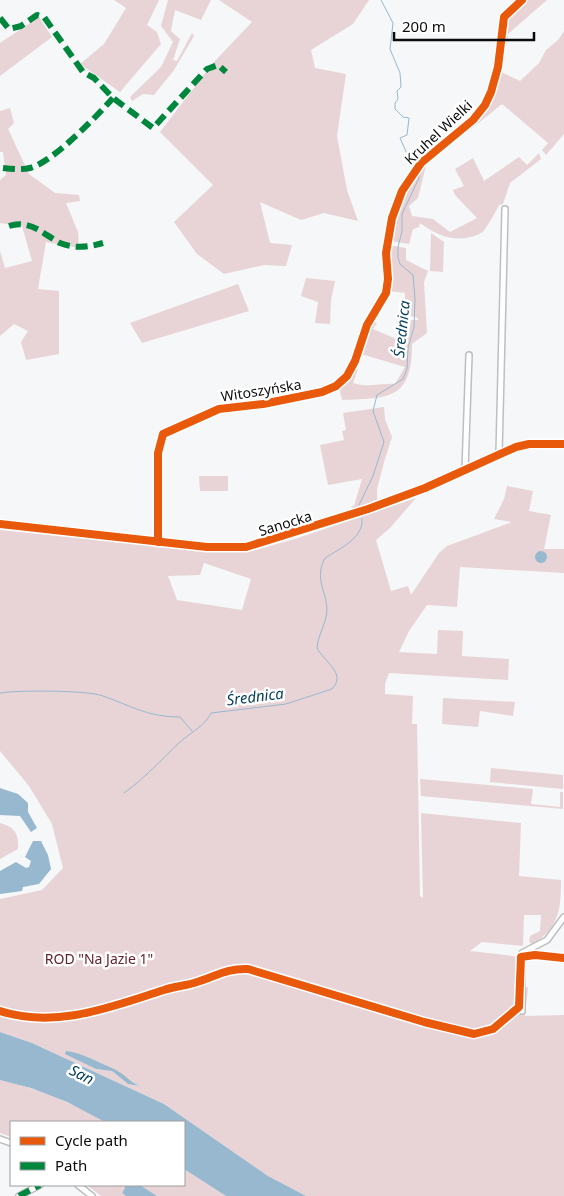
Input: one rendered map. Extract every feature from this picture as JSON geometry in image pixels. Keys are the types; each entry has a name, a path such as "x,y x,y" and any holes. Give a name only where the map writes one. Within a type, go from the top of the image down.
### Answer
{"main road":[{"name":"Sanocka","path":"0,524 216,548 253,546 368,510 499,454 529,444 564,444"}],"street":[{"name":"Kruhel Wielki","path":"398,201 412,174 422,163 473,120 485,106 498,67 504,18 522,0"},
{"name":"Witoszyńska","path":"158,542 158,453 163,434 226,407 268,404 322,392 336,386 347,376 355,361 367,325 386,292 388,279 386,253 398,201"},
{"path":"499,454 506,209"},
{"path":"465,470 469,355"},
{"path":"522,1011 522,953 547,940 564,916"},
{"path":"19,1196 38,1186"},
{"path":"79,1186 92,1196"}],"green space":[{"path":"114,0 159,0 147,25 157,32 161,44 120,92 80,64 104,44 126,8"},
{"path":"168,0 211,0 201,20 175,10 171,31 180,39 173,60 177,61 192,33 194,36 174,70 154,95 143,94 132,101 130,97 161,67 173,42 161,26"},
{"path":"219,0 369,0 353,24 311,50 315,68 346,74 337,136 347,190 358,221 324,213 301,220 260,202 270,243 292,245 286,266 264,265 224,274 197,254 174,222 213,185 160,132 213,63 252,22"},
{"path":"526,0 547,0 508,34 507,44 504,43 507,18"},
{"path":"39,17 52,37 0,76 0,43"},
{"path":"564,31 564,134 546,155 542,150 548,143 502,104 470,130 468,128 488,106 501,72 520,81 539,63 546,50 558,40"},
{"path":"10,108 14,123 8,129 29,174 55,193 79,195 80,201 66,203 78,232 79,248 46,242 38,289 59,291 59,354 26,360 21,342 28,331 14,324 0,336 0,251 5,268 32,261 22,226 0,223 0,180 6,175 3,152 0,152 0,111"},
{"path":"539,153 541,159 510,183 503,204 499,205 483,232 466,238 450,238 420,223 419,227 413,229 409,244 391,241 395,210 420,166 426,165 418,198 409,206 412,216 433,219 450,232 477,218 455,195 453,190 464,186 455,169 473,158 484,181 519,157 527,165"},
{"path":"431,233 444,242 443,272 430,271"},
{"path":"389,245 406,248 406,260 428,271 424,282 427,333 412,344 408,376 402,386 395,392 373,398 342,400 339,386 354,369 358,369 353,383 368,385 395,384 405,367 361,354 372,321 377,323 373,329 401,341 409,330 411,320 418,320 418,318 398,312 405,302 405,293 389,291"},
{"path":"306,278 335,281 331,300 330,324 315,323 318,302 301,296"},
{"path":"238,284 249,311 142,343 130,323"},
{"path":"384,407 385,419 392,437 377,489 377,502 354,511 351,506 354,506 362,479 328,485 320,445 344,440 342,431 346,430 343,413"},
{"path":"199,476 228,476 228,491 200,491"},
{"name":"ROD \"Na Jazie 1\"","path":"507,486 533,491 529,511 551,515 544,549 564,549 564,573 460,567 457,607 427,605 409,631 399,652 437,654 438,630 463,631 462,656 509,659 508,680 389,673 385,684 385,694 413,696 412,724 417,724 420,896 423,898 421,813 521,823 519,876 561,880 557,917 548,932 541,938 532,944 529,942 530,936 540,931 541,915 524,915 523,946 482,942 470,951 522,957 524,985 528,988 525,1016 564,1015 564,1196 306,1196 268,1176 164,1104 32,1043 0,1032 0,1012 21,1018 22,1016 0,1010 0,899 42,890 63,868 52,824 29,786 0,751 0,530 207,551 252,551 298,538 416,498 390,528 376,540 391,591 408,586 411,595 439,553 447,546 512,522 494,519 504,499","holes":["204,563 251,579 242,610 177,600 168,576 200,575","65,1053 91,1059 140,1086 128,1084 112,1071 96,1069"]},
{"path":"443,698 515,702 513,716 480,711 478,727 442,724"},
{"path":"491,768 563,775 563,789 490,782"},
{"path":"420,779 533,789 531,804 560,807 560,792 563,792 563,809 421,796"},
{"path":"0,823 13,829 17,835 18,849 0,859"},
{"path":"0,1080 54,1097 103,1121 10,1121 10,1137 0,1133"},
{"path":"185,1170 226,1196 157,1196 142,1186 185,1186"},
{"path":"88,1186 124,1186 122,1193 126,1196 101,1196"}],"water":[{"path":"539,551 543,551 547,557 543,563 539,563 535,559 535,555"},
{"path":"0,788 18,794 28,803 28,812 37,828 31,832 20,816 0,815"},
{"path":"33,841 41,841 48,855 51,869 39,884 23,887 22,891 0,894 0,871 16,862 26,868 29,867 31,861 25,857"},
{"name":"San","path":"0,1032 32,1043 164,1104 268,1176 306,1196 226,1196 185,1170 185,1121 103,1121 67,1102 31,1088 0,1080"},
{"path":"66,1051 85,1056 114,1069 140,1086 128,1084 112,1071 96,1069 65,1054"},
{"path":"124,1186 142,1186 157,1196 126,1196 122,1193"}],"waterway":[{"name":"Średnica","path":"381,0 393,23 390,49 400,73 401,87 397,91 398,99 395,103 395,109 403,117 409,118 407,135 400,138 412,165"},
{"name":"Średnica","path":"359,505 373,476 384,442 373,411 377,395 403,379 407,369 408,348 414,327 415,299 413,275 400,264 398,247 402,231 402,214 419,178 418,173"},
{"name":"Średnica","path":"124,793 201,725 211,713 286,704 332,689 336,683 336,673 317,648 326,619 327,609 321,578 322,565 325,558 355,537 362,526 362,519"},
{"name":"Średnica","path":"0,693 52,691 95,694 149,713 168,717 180,717 192,731"}],"marked path":[{"path":"0,18 9,29 21,26 37,15 44,17 83,72 94,78 113,98 153,128 207,69 218,65 226,72"},
{"path":"3,168 24,169 40,164 62,148 97,116 113,98"},
{"path":"9,226 17,224 30,226 60,243 71,246 77,247 103,243"},
{"path":"19,1196 38,1186"}],"cycle path":[{"path":"158,542 158,453 163,434 219,409 263,404 322,392 336,386 347,376 355,361 367,325 386,293 388,279 386,253 392,218 402,191 421,163 473,120 485,105 498,67 504,17 522,0"},
{"path":"0,524 207,547 246,547 368,509 425,488 516,447 529,444 564,444"},
{"path":"0,1011 42,1018 83,1014 193,983 228,971 248,969 424,1022 474,1034 493,1029 519,1007 521,957 535,955 564,958"}]}
